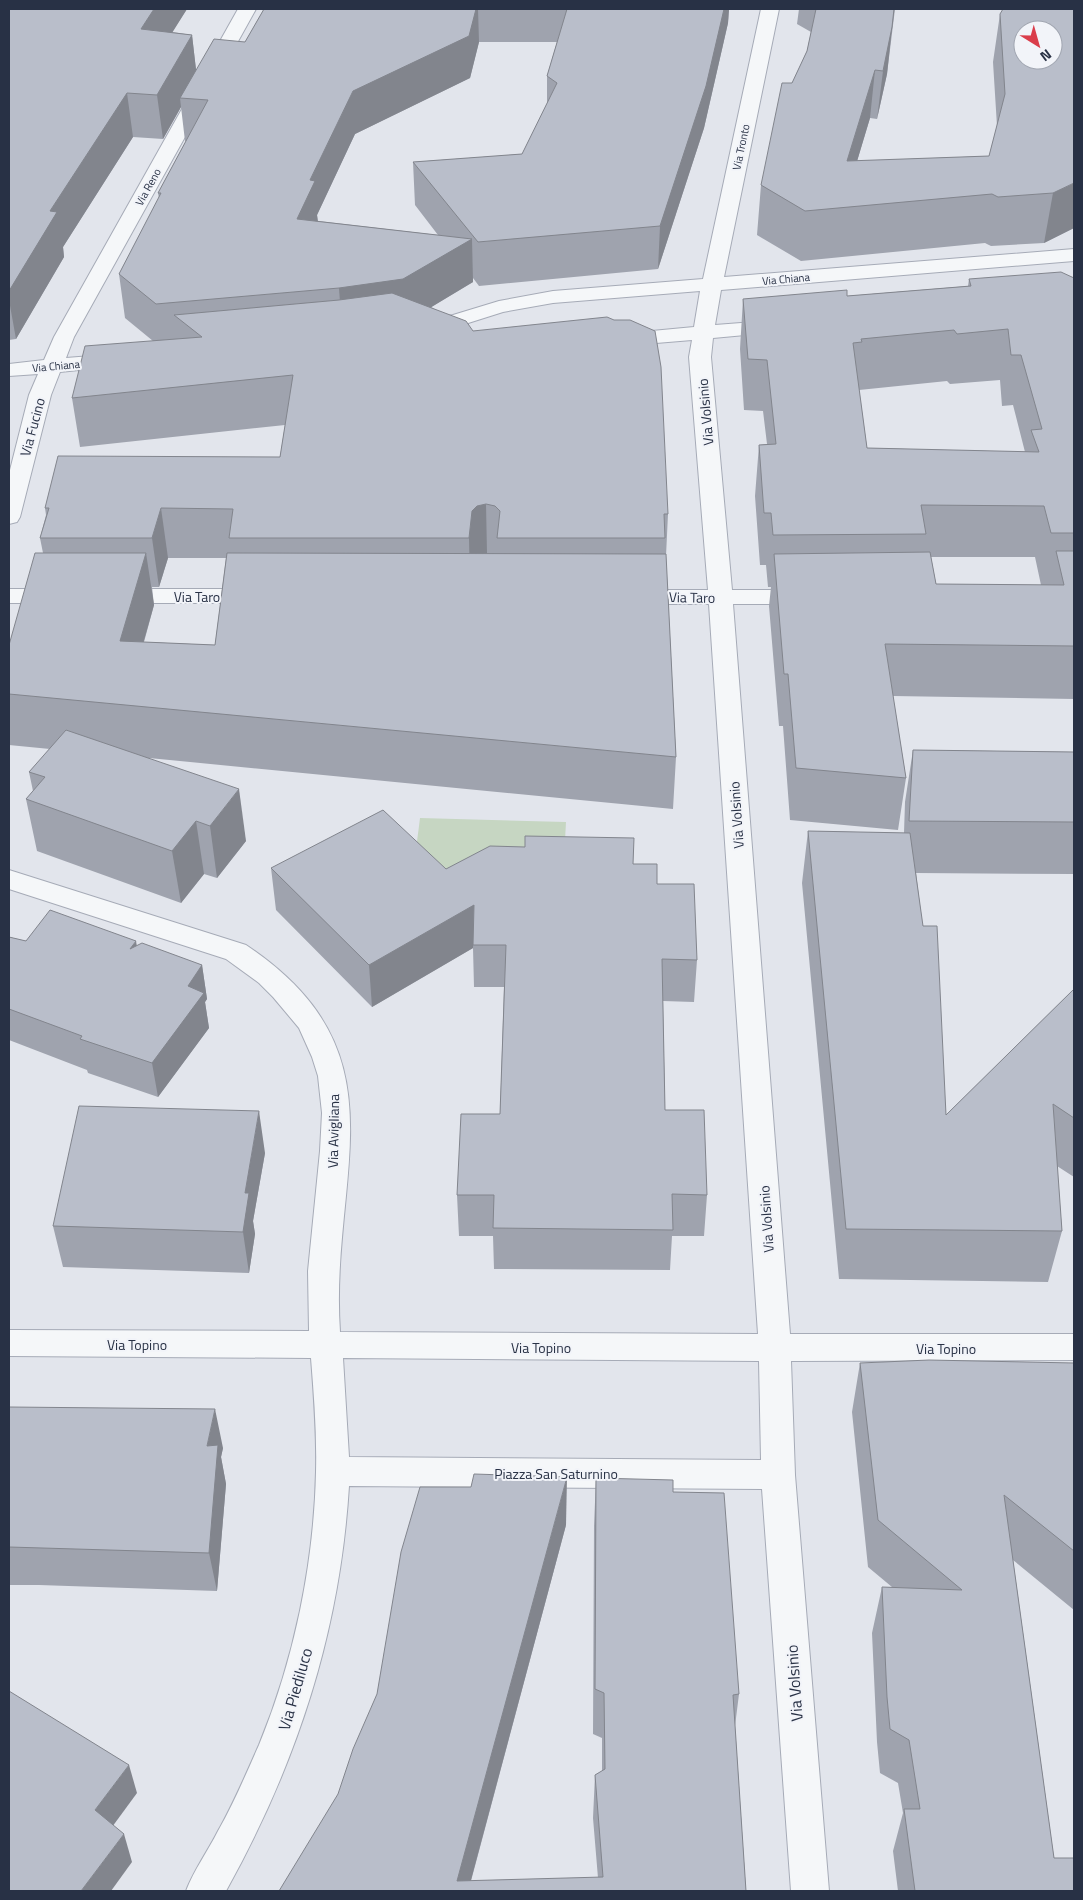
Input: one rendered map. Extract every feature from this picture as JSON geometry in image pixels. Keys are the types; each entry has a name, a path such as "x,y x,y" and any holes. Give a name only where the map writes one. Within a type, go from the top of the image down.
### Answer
{"street":[{"name":"Via Reno","path":"51,367 64,337 247,9"},
{"name":"Via Tronto","path":"712,285 770,9"},
{"name":"Via Chiana","path":"453,341 410,335 499,307 562,296 1074,255"},
{"name":"Via Volsinio","path":"712,285 708,298 700,357 720,597 775,1348"},
{"path":"488,327 488,320 499,307"},
{"path":"604,342 802,324"},
{"name":"Via Chiana","path":"9,370 134,359"},
{"name":"Via Fucino","path":"9,518 40,395 51,367"},
{"name":"Via Taro","path":"9,596 276,596"},
{"name":"Via Taro","path":"611,597 832,596"},
{"name":"Via Avigliana","path":"9,879 236,952 266,973 308,1019 327,1058 332,1076 336,1117 323,1276 327,1346"},
{"name":"Via Topino","path":"9,1343 775,1348 1074,1347"},
{"path":"327,1346 333,1472"},
{"path":"775,1348 778,1475"},
{"name":"Piazza San Saturnino","path":"333,1472 778,1475"},
{"name":"Via Piediluco","path":"205,1891 245,1820 262,1784 296,1694 320,1589 329,1527 333,1472"},
{"name":"Via Volsinio","path":"778,1475 810,1891"}],"green space":[{"path":"420,818 566,822 563,877 413,873"}],"building":[{"path":"9,9 154,9 141,29 192,35 157,95 127,93 50,211 57,212 9,291"},
{"path":"264,9 476,9 469,36 353,91 310,180 315,181 297,219 472,239 403,279 339,288 156,304 119,274 161,193 158,193 208,100 180,98 214,39 245,42"},
{"path":"567,9 724,9 706,86 660,226 478,242 413,162 522,154 557,83 547,76"},
{"path":"816,9 894,9 883,71 875,70 847,161 989,156 1005,94 1000,14 1003,9 1074,9 1074,183 1053,193 998,197 992,194 805,211 761,185 782,83 792,83 807,51"},
{"path":"1061,272 1074,278 1074,533 1051,533 1044,506 921,505 926,534 773,535 771,513 764,513 759,445 776,444 767,360 748,359 743,299 847,290 847,296 971,286 969,279","holes":["1008,329 1011,355 1021,355 1042,429 1031,430 1039,452 867,448 853,343 862,342 861,339 954,330 957,334"]},
{"path":"392,293 466,321 473,331 607,317 614,320 630,320 655,331 661,367 668,514 664,514 665,538 497,538 500,511 495,506 486,504 477,506 472,511 469,538 229,538 233,509 161,508 152,538 40,538 49,508 45,508 58,456 280,457 293,375 72,398 85,346 202,337 174,315 339,300"},
{"path":"1056,551 1074,551 1074,646 885,644 906,778 796,768 788,674 784,674 774,554 930,552 936,584 1064,585"},
{"path":"35,553 146,553 120,641 215,645 227,553 666,554 676,757 9,694 9,645"},
{"path":"66,730 239,789 210,826 196,821 172,851 26,799 45,777 29,772"},
{"path":"913,750 1074,752 1074,822 909,821"},
{"path":"383,810 446,869 490,846 525,847 525,836 634,838 633,864 657,864 657,884 694,884 697,960 662,959 665,1110 704,1110 707,1195 672,1194 673,1230 493,1228 494,1195 457,1195 461,1114 500,1114 506,945 473,945 474,905 369,965 271,868"},
{"path":"808,831 910,833 923,926 937,926 946,1115 1074,989 1074,1118 1053,1104 1062,1231 846,1229"},
{"path":"50,910 136,941 130,949 142,943 202,965 188,986 204,993 152,1063 80,1039 82,1036 9,1009 9,937 26,941"},
{"path":"79,1106 259,1111 245,1193 249,1193 243,1232 53,1226"},
{"path":"929,1360 1074,1363 1074,1551 1004,1495 1054,1858 1074,1858 1074,1891 915,1891 904,1809 920,1809 909,1740 890,1729 882,1587 962,1590 878,1520 860,1363"},
{"path":"9,1407 215,1409 207,1446 218,1445 209,1553 9,1547"},
{"path":"474,1474 567,1477 457,1881 603,1877 595,1775 605,1769 604,1693 595,1689 596,1478 673,1480 673,1492 724,1493 739,1694 733,1695 746,1891 279,1891 338,1794 353,1749 377,1694 401,1552 420,1487 471,1487"},
{"path":"9,1691 129,1765 95,1810 124,1834 81,1891 9,1891"}]}
